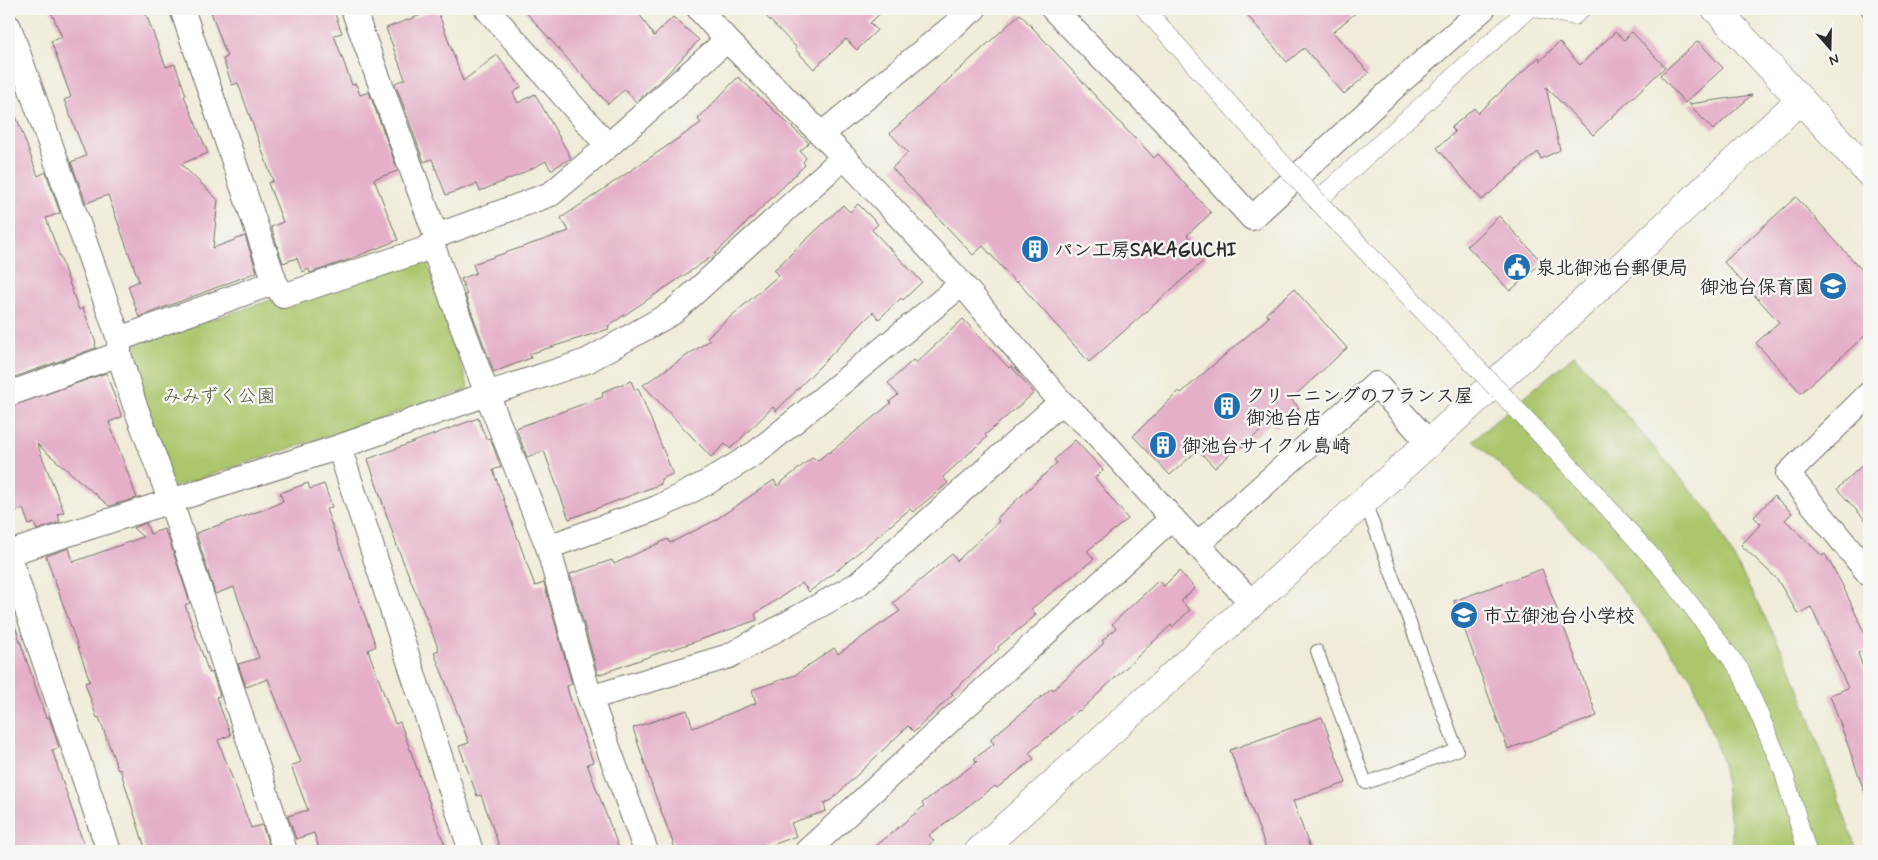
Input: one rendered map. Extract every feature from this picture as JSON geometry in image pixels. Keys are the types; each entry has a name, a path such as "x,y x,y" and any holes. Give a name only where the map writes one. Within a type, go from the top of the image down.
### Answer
{"street":[{"path":"182,9 275,282 283,296 423,250 434,240 551,194 727,40"},
{"path":"353,9 487,394 548,547 590,698 646,851"},
{"path":"487,9 608,146"},
{"path":"699,9 727,40 844,157 962,284 1061,402 1094,431 1253,604"},
{"path":"822,134 974,9"},
{"path":"1053,9 1161,118 1252,218 1483,9"},
{"path":"1145,9 1279,160 1584,480 1668,575 1740,670 1784,770 1807,851"},
{"path":"1319,203 1528,9"},
{"path":"1540,9 1574,16 1581,9"},
{"path":"1716,9 1869,173"},
{"path":"9,26 119,346 134,404 171,502 285,851"},
{"path":"978,851 1430,443 1800,100"},
{"path":"9,553 339,447 586,361 672,313 844,157"},
{"path":"9,394 119,346 275,282"},
{"path":"548,547 657,508 708,482 757,452 962,284"},
{"path":"1197,544 1376,384 1430,443"},
{"path":"1869,394 1788,474 1869,574"},
{"path":"590,698 729,656 858,584 1061,402"},
{"path":"339,447 471,851"},
{"path":"807,851 1172,518"},
{"path":"9,557 110,851"}],"lane":[{"path":"1866,9 1869,12"},
{"path":"1317,651 1366,783 1457,750 1365,502"}],"green space":[{"name":"みみずく公園","path":"423,250 469,389 168,489 122,349"},
{"path":"1574,355 1710,512 1792,669 1857,851 1733,851 1722,761 1692,679 1592,550 1473,440"}],"building":[{"path":"50,9 144,9 166,67 175,64 186,95 184,96 208,153 181,164 218,200 213,248 245,236 257,272 139,317 128,286 139,281 108,195 86,203 71,162 86,156 64,100 71,97 51,41 62,37"},
{"path":"210,9 333,9 342,33 334,35 352,85 356,84 360,95 369,92 398,171 374,179 398,240 310,273 309,269 302,272 297,258 283,263 271,227 283,222 268,183 273,181 238,83 232,85 223,59 227,57"},
{"path":"437,9 463,81 497,55 521,87 513,93 518,103 535,94 571,158 551,170 546,161 519,175 480,191 477,184 446,195 432,159 424,162 395,83 405,79 386,28"},
{"path":"523,9 636,9 654,36 673,17 699,40 664,77 636,102 625,89 608,104"},
{"path":"759,9 885,9 870,23 877,30 857,50 846,39 814,69 795,49 797,48"},
{"path":"1242,9 1360,9 1333,32 1369,73 1344,94 1304,48 1287,62"},
{"path":"1020,14 1135,139 1154,158 1158,154 1211,213 1187,235 1207,258 1089,362 983,246 973,255 892,168 908,153 890,133"},
{"path":"1615,32 1624,40 1632,32 1665,67 1593,135 1546,87 1560,150 1541,159 1538,152 1482,200 1437,148 1455,132 1451,128 1474,108 1478,113 1539,57 1540,61 1559,42 1580,65"},
{"path":"1698,41 1723,68 1685,103 1660,75"},
{"path":"738,77 809,143 800,151 806,158 803,162 805,165 713,256 608,326 609,329 529,354 531,358 494,372 465,295 467,295 461,279 476,273 473,264 569,231 561,218 701,123 698,119"},
{"path":"1752,95 1713,130 1689,104"},
{"path":"9,105 12,105 38,176 46,172 60,213 46,218 79,310 83,308 96,343 96,348 9,379"},
{"path":"1796,197 1869,278 1869,332 1801,393 1756,343 1779,322 1724,262"},
{"path":"858,204 878,224 872,230 922,282 903,300 901,298 879,319 873,312 776,411 773,407 730,449 725,444 711,457 643,385 710,340 707,337 779,275 774,270 843,205 850,212"},
{"path":"1499,216 1542,262 1510,291 1467,246"},
{"path":"1294,289 1347,348 1291,399 1299,408 1275,428 1271,422 1242,447 1240,445 1215,468 1198,450 1170,475 1133,436 1179,391 1181,393 1269,317 1266,314"},
{"path":"963,319 1009,368 1011,366 1034,393 985,435 987,437 943,477 948,483 913,512 910,509 809,592 802,583 755,614 757,620 598,675 570,574 612,560 614,564 668,539 670,543 714,521 774,480 777,486 813,457 817,461 891,403 889,402 898,395 888,383 913,360 916,363"},
{"path":"106,373 122,417 109,422 137,498 109,506 37,444 64,512 58,514 60,522 37,530 34,523 29,525 23,509 9,514 9,407"},
{"path":"631,381 635,390 638,388 673,474 661,479 661,484 569,519 544,451 527,457 516,428 603,397 602,392"},
{"path":"478,418 486,439 490,438 501,467 493,470 535,586 544,583 572,684 567,686 569,695 593,762 587,764 620,851 501,851 481,795 477,796 459,746 469,743 434,652 439,650 397,546 368,459"},
{"path":"1075,440 1103,470 1095,478 1128,519 1087,551 1094,559 1031,609 1036,615 998,647 999,649 951,693 953,694 914,732 908,726 831,800 824,803 826,811 791,823 796,836 757,851 676,851 633,728 687,710 693,728 756,703 752,690 795,675 834,648 838,654 900,611 893,603 952,554 957,561 999,521 997,518 1057,463 1054,460"},
{"path":"1869,459 1869,524 1837,489"},
{"path":"308,483 310,489 324,484 332,507 326,509 376,646 368,650 395,724 400,722 447,851 320,851 314,833 296,839 288,816 308,810 291,766 301,762 268,679 246,687 238,664 259,658 234,587 215,594 196,533 271,507 283,501 280,493"},
{"path":"1774,496 1792,513 1785,520 1822,556 1825,554 1842,584 1869,643 1869,648 1858,653 1869,681 1869,795 1866,796 1830,695 1848,688 1811,607 1798,614 1777,579 1741,545 1761,524 1754,517"},
{"path":"146,523 150,534 164,529 170,542 190,603 185,605 209,673 212,672 220,696 216,697 231,735 218,740 251,828 262,825 270,848 260,851 146,851 120,769 118,770 85,683 90,681 46,556 69,548 73,562 143,537 133,528"},
{"path":"1542,569 1597,716 1508,749 1454,601"},
{"path":"1179,571 1195,588 1181,601 1190,610 1172,627 1171,625 1080,711 1029,753 1034,759 997,788 995,786 929,835 934,841 921,851 870,851 924,806 922,803 977,762 974,759 994,744 990,739 1052,688 1053,690 1104,643 1102,641 1116,628 1112,624 1158,581 1164,586"},
{"path":"13,620 46,718 49,717 59,748 52,750 86,851 9,851 9,621"},
{"path":"1322,717 1346,783 1293,801 1311,851 1267,851 1230,750"}],"place":[{"name":"パン工房SAKAGUCHI","path":"1035,249"},
{"name":"泉北御池台郵便局","path":"1517,267"},
{"name":"御池台保育園","path":"1833,286"},
{"name":"クリーニングのフランス屋 御池台店","path":"1227,406"},
{"name":"御池台サイクル島崎","path":"1163,445"},
{"name":"市立御池台小学校","path":"1464,615"}]}
